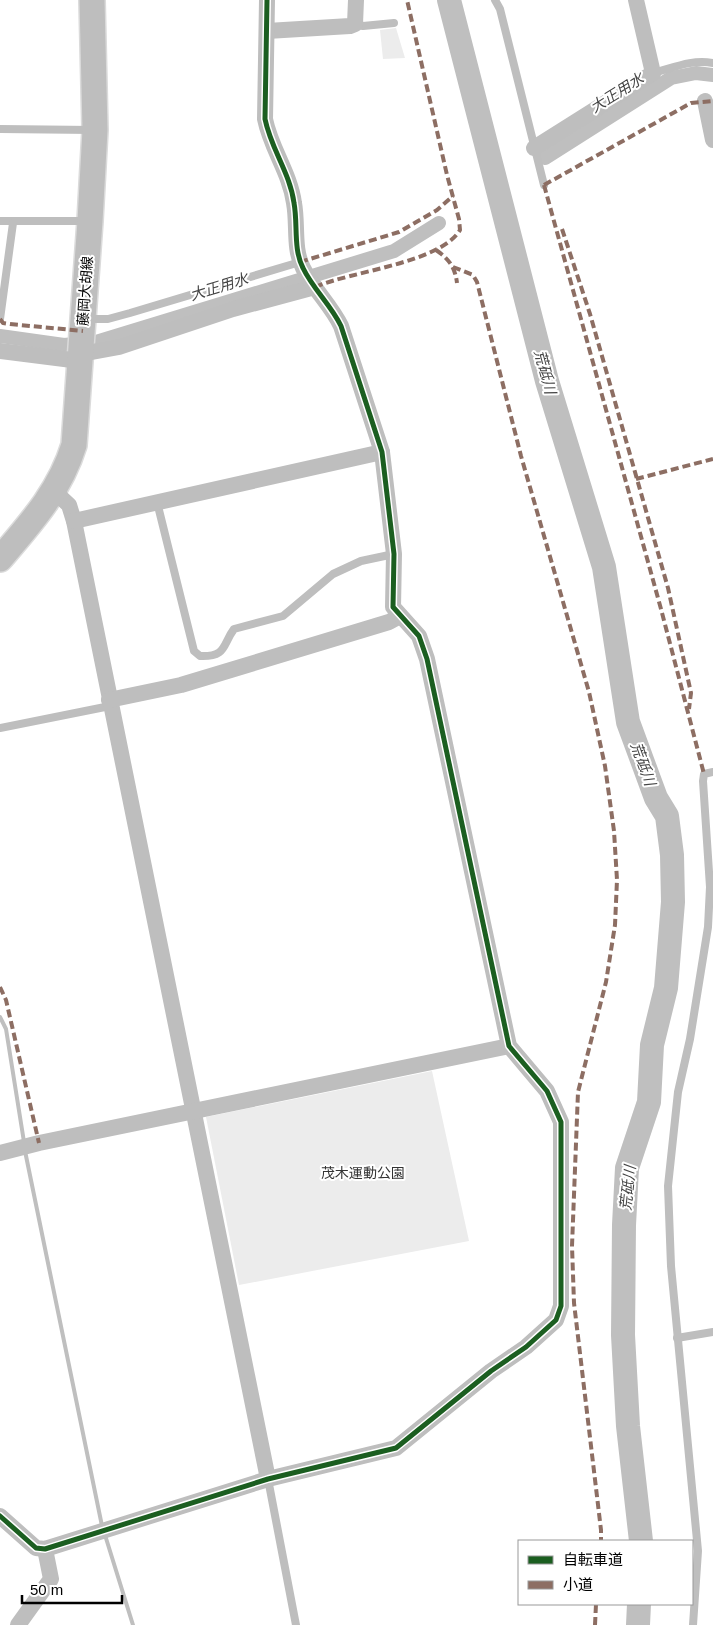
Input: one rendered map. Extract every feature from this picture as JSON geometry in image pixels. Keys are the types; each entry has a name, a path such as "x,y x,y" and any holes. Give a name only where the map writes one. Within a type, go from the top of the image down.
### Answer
{"main road":[{"name":"藤岡大胡線","path":"0,559 54,491 65,470 74,446 95,130 92,0"}],"street":[{"path":"0,1516 36,1548 45,1549 268,1479 396,1448 491,1371 526,1347 556,1320 561,1306 561,1122 547,1091 509,1046 427,659 420,636 393,607 394,554 382,452 341,326 301,264 293,198 289,182 268,134 265,119 268,0"},
{"path":"267,31 350,26 355,24 356,0"},
{"path":"534,148 653,73 636,0"},
{"path":"705,101 713,140"},
{"path":"0,351 81,344 119,347 313,285"},
{"path":"74,521 382,452"},
{"path":"54,491 69,505 74,521 268,1479"},
{"path":"110,703 181,685 389,622 400,616"},
{"path":"0,1153 39,1143 509,1046"},
{"path":"18,1625 50,1579 45,1549"}],"lane":[{"path":"495,0 500,9 544,185"},
{"path":"355,24 363,26 394,23"},
{"path":"653,73 682,64 704,62 713,64"},
{"path":"0,129 95,130"},
{"path":"0,221 90,221"},
{"path":"0,318 13,222"},
{"path":"81,344 108,319 301,264"},
{"path":"157,502 194,651 200,656 220,652 225,648 234,629 283,616 333,574 361,561 394,554"},
{"path":"0,728 110,703"},
{"path":"692,1625 698,1551 677,1338 669,1218 670,1151 678,1092 690,1039 708,927 710,887 703,781 704,774 713,772"},
{"path":"677,1338 713,1332"},
{"path":"268,1479 296,1625"}],"green space":[{"path":"396,28 405,58 383,59 380,30"},
{"name":"茂木運動公園","path":"432,1071 469,1241 239,1285 206,1117"}],"waterway":[{"name":"荒砥川","path":"449,0 547,381 604,567 628,722 656,798 667,816 672,855 673,902 666,988 652,1045 649,1102 627,1168 624,1225 623,1335 628,1426 641,1540"},
{"name":"大正用水","path":"545,158 671,78 696,73 713,75"},
{"name":"大正用水","path":"0,336 64,345 96,342 394,251 439,223"},
{"path":"0,1017 6,1029 24,1142"},
{"path":"25,1151 102,1526"},
{"path":"105,1535 133,1625"},
{"name":"荒砥川","path":"638,1625 639,1605"}],"marked path":[{"path":"315,287 394,265 434,251 450,241 460,230 407,0"},
{"path":"544,185 691,103 713,101"},
{"path":"544,185 661,609 704,774"},
{"path":"300,262 399,232 437,210 453,196"},
{"path":"562,229 590,314 668,588 691,693 689,709"},
{"path":"436,250 451,264 457,283"},
{"path":"453,267 473,275 477,282 521,456 589,692 605,766 614,831 617,880 615,925 606,982 578,1092 572,1246 574,1303 601,1540"},
{"path":"0,319 3,323 83,331"},
{"path":"636,479 713,459"},
{"path":"0,987 6,1000 39,1143"},
{"path":"595,1625 596,1605"}],"cycle path":[{"path":"0,1516 36,1548 45,1549 268,1479 396,1448 491,1371 526,1347 556,1320 561,1306 561,1122 547,1091 509,1046 427,659 419,636 393,607 394,554 382,452 341,326 307,276 300,261 292,192 265,119 267,0"}]}
